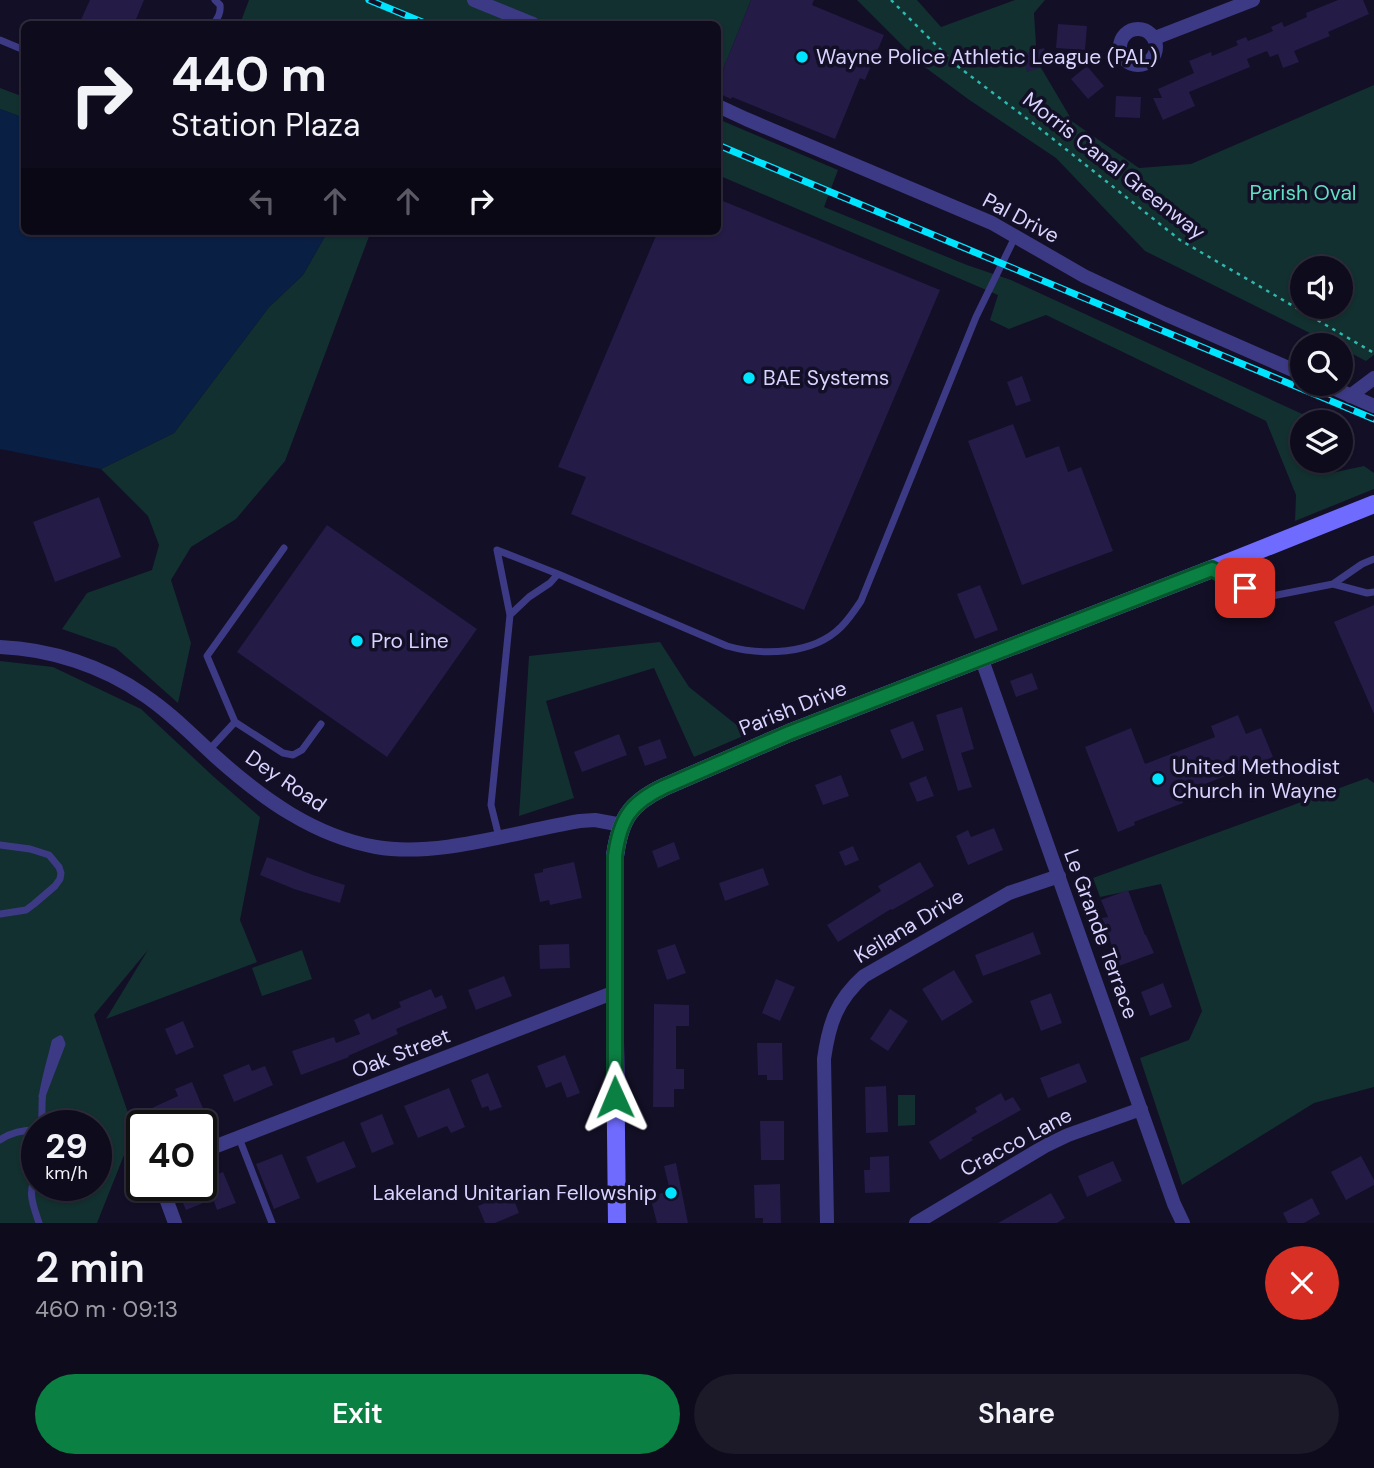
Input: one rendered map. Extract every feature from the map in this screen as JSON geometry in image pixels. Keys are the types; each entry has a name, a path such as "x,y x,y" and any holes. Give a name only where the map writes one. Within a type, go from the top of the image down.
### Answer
{"street":[{"path":"474,0 526,21"},
{"path":"1155,38 1244,2"},
{"name":"Pal Drive","path":"721,107 992,223 1084,276 1290,369"},
{"path":"1353,394 1374,378"},
{"path":"1350,396 1374,406"},
{"name":"Parish Drive","path":"612,1221 615,856 622,825 638,802 664,787 789,733 1374,504"},
{"name":"Dey Road","path":"0,647 54,655 85,664 115,678 170,715 267,799 321,831 349,841 406,850 434,849 580,821 595,820 622,825"},
{"name":"Le Grande Terrace","path":"981,657 1183,1223"},
{"name":"Keilana Drive","path":"827,1223 824,1059 830,1029 841,1002 864,976 984,906 1009,893 1059,876"},
{"name":"Oak Street","path":"217,1146 615,992"},
{"name":"Cracco Lane","path":"916,1223 1045,1146 1141,1108"},
{"path":"167,1201 175,1223"}],"lane":[{"path":"215,0 220,5 219,16 215,21"},
{"path":"0,40 21,49"},
{"path":"499,837 491,805 510,615 497,550 740,650 766,653 797,648 820,640 840,628 861,601 976,317 1015,237"},
{"path":"284,548 207,656 235,722 283,753 293,755 302,750 321,724"},
{"path":"1212,569 1262,598 1333,584 1374,559"},
{"path":"510,615 558,574"},
{"path":"1333,584 1367,593 1374,592"},
{"path":"209,750 235,722"},
{"path":"0,845 49,855 61,873 55,886 26,910 0,914"},
{"path":"42,1096 62,1044 60,1039 55,1042 42,1096 43,1110"},
{"path":"0,1140 21,1131"},
{"path":"239,1138 272,1223"},
{"path":"31,1201 39,1223"}],"path":[{"name":"Morris Canal Greenway","path":"891,0 956,65 1180,240 1374,353"}],"green space":[{"path":"249,0 751,0 721,75 721,21 241,21"},
{"name":"Parish Oval","path":"857,0 917,0 941,27 1015,0 1045,0 1034,13 1037,61 1073,122 1139,168 1191,164 1374,85 1374,355 1366,361 1353,354 1353,333 1310,333 1145,251 1056,158 922,65"},
{"path":"0,88 21,96 21,117 0,109"},
{"path":"721,120 838,170 824,207 1011,280 1294,410 1290,410 1290,473 1353,473 1353,468 1364,466 1374,473 1374,489 1295,521 1296,495 1266,421 1046,315 1009,329 990,320 998,295 721,176"},
{"path":"326,235 370,235 285,461 236,519 191,547 171,580 191,643 178,703 116,648 62,629 87,593 152,570 159,545 148,516 101,469 174,433 269,307 303,275"},
{"path":"660,642 689,687 748,734 694,757 654,668 546,701 574,798 519,816 529,656"},
{"path":"0,661 53,667 141,709 260,817 240,920 257,962 106,1019 148,950 94,1015 127,1110 126,1150 112,1185 112,1110 21,1110 21,1201 106,1201 97,1223 0,1223"},
{"path":"1367,778 1374,783 1374,1087 1314,1103 1182,1185 1140,1058 1189,1040 1202,1011 1161,884 1100,897 1093,878"},
{"path":"302,950 312,979 262,996 252,968"},
{"path":"898,1095 915,1095 915,1125 898,1126"}],"water":[{"path":"0,109 21,117 21,235 326,235 303,275 269,307 174,433 101,469 0,449"}],"building":[{"path":"90,0 144,0 135,21 80,21"},
{"name":"Wayne Police Athletic League (PAL)","path":"751,0 814,0 812,5 884,35 865,80 860,78 835,139 721,94 721,75"},
{"path":"1338,0 1363,0 1369,14 1328,32 1330,36 1294,51 1299,62 1283,68 1278,54 1270,57 1267,51 1247,59 1250,67 1189,92 1195,106 1163,120 1153,98 1162,98 1158,89 1194,73 1189,61 1211,52 1212,56 1238,45 1236,41 1246,37 1248,41 1273,31 1271,27 1282,22 1284,27 1307,17 1306,13"},
{"path":"1058,24 1087,26 1085,50 1056,48"},
{"path":"1044,48 1049,65 1027,72 1022,54"},
{"path":"1087,66 1104,86 1088,99 1071,79"},
{"path":"1116,96 1141,97 1140,118 1115,117"},
{"name":"BAE Systems","path":"721,200 940,290 804,610 571,514 586,477 558,467 656,235 721,235"},
{"path":"1022,376 1031,401 1016,406 1007,382"},
{"path":"1013,424 1026,458 1059,446 1068,472 1081,467 1113,551 1022,585 968,441"},
{"path":"99,497 121,557 55,582 33,522"},
{"name":"Pro Line","path":"327,525 477,629 387,757 237,652"},
{"path":"980,585 998,630 975,639 957,594"},
{"path":"1374,605 1374,714 1334,622"},
{"path":"1032,673 1038,689 1016,697 1010,681"},
{"path":"962,707 974,749 961,753 972,787 958,791 936,715"},
{"name":"United Methodist Church in Wayne","path":"1238,715 1246,734 1261,728 1273,757 1180,794 1183,803 1134,822 1135,825 1118,832 1085,747 1131,728 1145,764 1215,737 1211,726"},
{"path":"913,721 924,750 902,759 890,730"},
{"path":"619,734 627,755 582,772 574,752"},
{"path":"660,739 667,758 645,766 638,747"},
{"path":"841,775 849,796 823,805 815,785"},
{"path":"926,776 934,796 917,802 909,783"},
{"path":"994,828 1003,850 968,865 956,836 968,830 971,837"},
{"path":"674,842 680,859 658,868 652,851"},
{"path":"853,846 859,860 845,866 839,852"},
{"path":"267,857 345,885 340,903 260,875"},
{"path":"574,862 582,898 550,905 549,900 540,902 534,874 543,872 543,869"},
{"path":"920,862 934,886 838,942 827,925 881,891 878,886"},
{"path":"763,868 769,885 725,901 719,883"},
{"path":"1128,890 1154,953 1119,966 1102,918 1108,917 1101,900"},
{"path":"1033,932 1041,954 983,976 975,955"},
{"path":"569,944 570,968 540,969 539,945"},
{"path":"675,944 686,973 667,980 657,950"},
{"path":"954,970 973,1002 942,1021 922,989"},
{"path":"504,976 512,996 476,1010 468,990"},
{"path":"776,979 795,987 780,1021 762,1013"},
{"path":"1163,983 1172,1007 1150,1016 1141,992"},
{"path":"431,989 435,998 442,995 447,1008 396,1029 398,1034 349,1057 301,1075 292,1051 334,1037 336,1043 360,1034 354,1020 369,1013 372,1020 401,1007 399,1002"},
{"path":"1051,993 1062,1023 1041,1031 1030,1001"},
{"path":"654,1004 689,1005 689,1026 676,1026 676,1069 684,1069 684,1089 674,1089 674,1107 653,1107"},
{"path":"890,1009 908,1021 888,1051 870,1039"},
{"path":"183,1021 194,1047 176,1055 165,1029"},
{"path":"757,1043 782,1043 783,1080 767,1080 767,1075 758,1075"},
{"path":"565,1055 580,1093 567,1098 561,1082 546,1088 537,1066"},
{"path":"1079,1063 1087,1082 1048,1098 1040,1078"},
{"path":"249,1064 252,1071 265,1066 273,1085 234,1102 223,1075"},
{"path":"488,1073 502,1107 490,1111 488,1106 482,1108 471,1080"},
{"path":"192,1082 204,1110 148,1110 178,1096 175,1089"},
{"path":"886,1086 888,1132 866,1133 865,1087"},
{"path":"449,1088 465,1127 451,1133 447,1126 418,1138 404,1106"},
{"path":"1001,1093 1005,1101 1013,1097 1021,1110 971,1138 973,1140 940,1160 929,1142 977,1112 975,1108"},
{"path":"382,1114 394,1144 372,1153 360,1123"},
{"path":"760,1121 784,1121 784,1160 761,1160"},
{"path":"344,1141 356,1167 317,1183 306,1157"},
{"path":"282,1154 300,1198 274,1209 256,1164"},
{"path":"889,1156 890,1192 865,1193 864,1170 870,1170 870,1157"},
{"path":"1361,1156 1374,1185 1346,1200 1331,1172"},
{"path":"1113,1161 1122,1181 1087,1197 1078,1176"},
{"name":"Lakeland Unitarian Fellowship","path":"676,1163 688,1223 657,1223 650,1196 670,1191 664,1166"},
{"path":"223,1172 236,1203 217,1210 214,1201 217,1201 217,1174"},
{"path":"780,1184 781,1223 763,1223 763,1218 755,1218 754,1185"},
{"path":"511,1192 519,1213 495,1223 485,1223 478,1206"},
{"path":"1051,1193 1065,1218 1057,1223 998,1223"},
{"path":"1312,1198 1320,1214 1304,1223 1288,1223 1283,1213"},
{"path":"182,1201 208,1201 186,1210"}],"railway":[{"path":"369,0 420,21"},
{"path":"721,146 1374,419"}],"place":[{"name":"Wayne Police Athletic League (PAL)","path":"802,57"},
{"name":"BAE Systems","path":"749,378"},
{"name":"Pro Line","path":"357,641"},
{"name":"United Methodist Church in Wayne","path":"1158,779"},
{"name":"Lakeland Unitarian Fellowship","path":"671,1193"}],"route":[{"path":"615,1097 615,856 620,828 638,802 664,787 789,733 1212,569 1245,588"}]}
